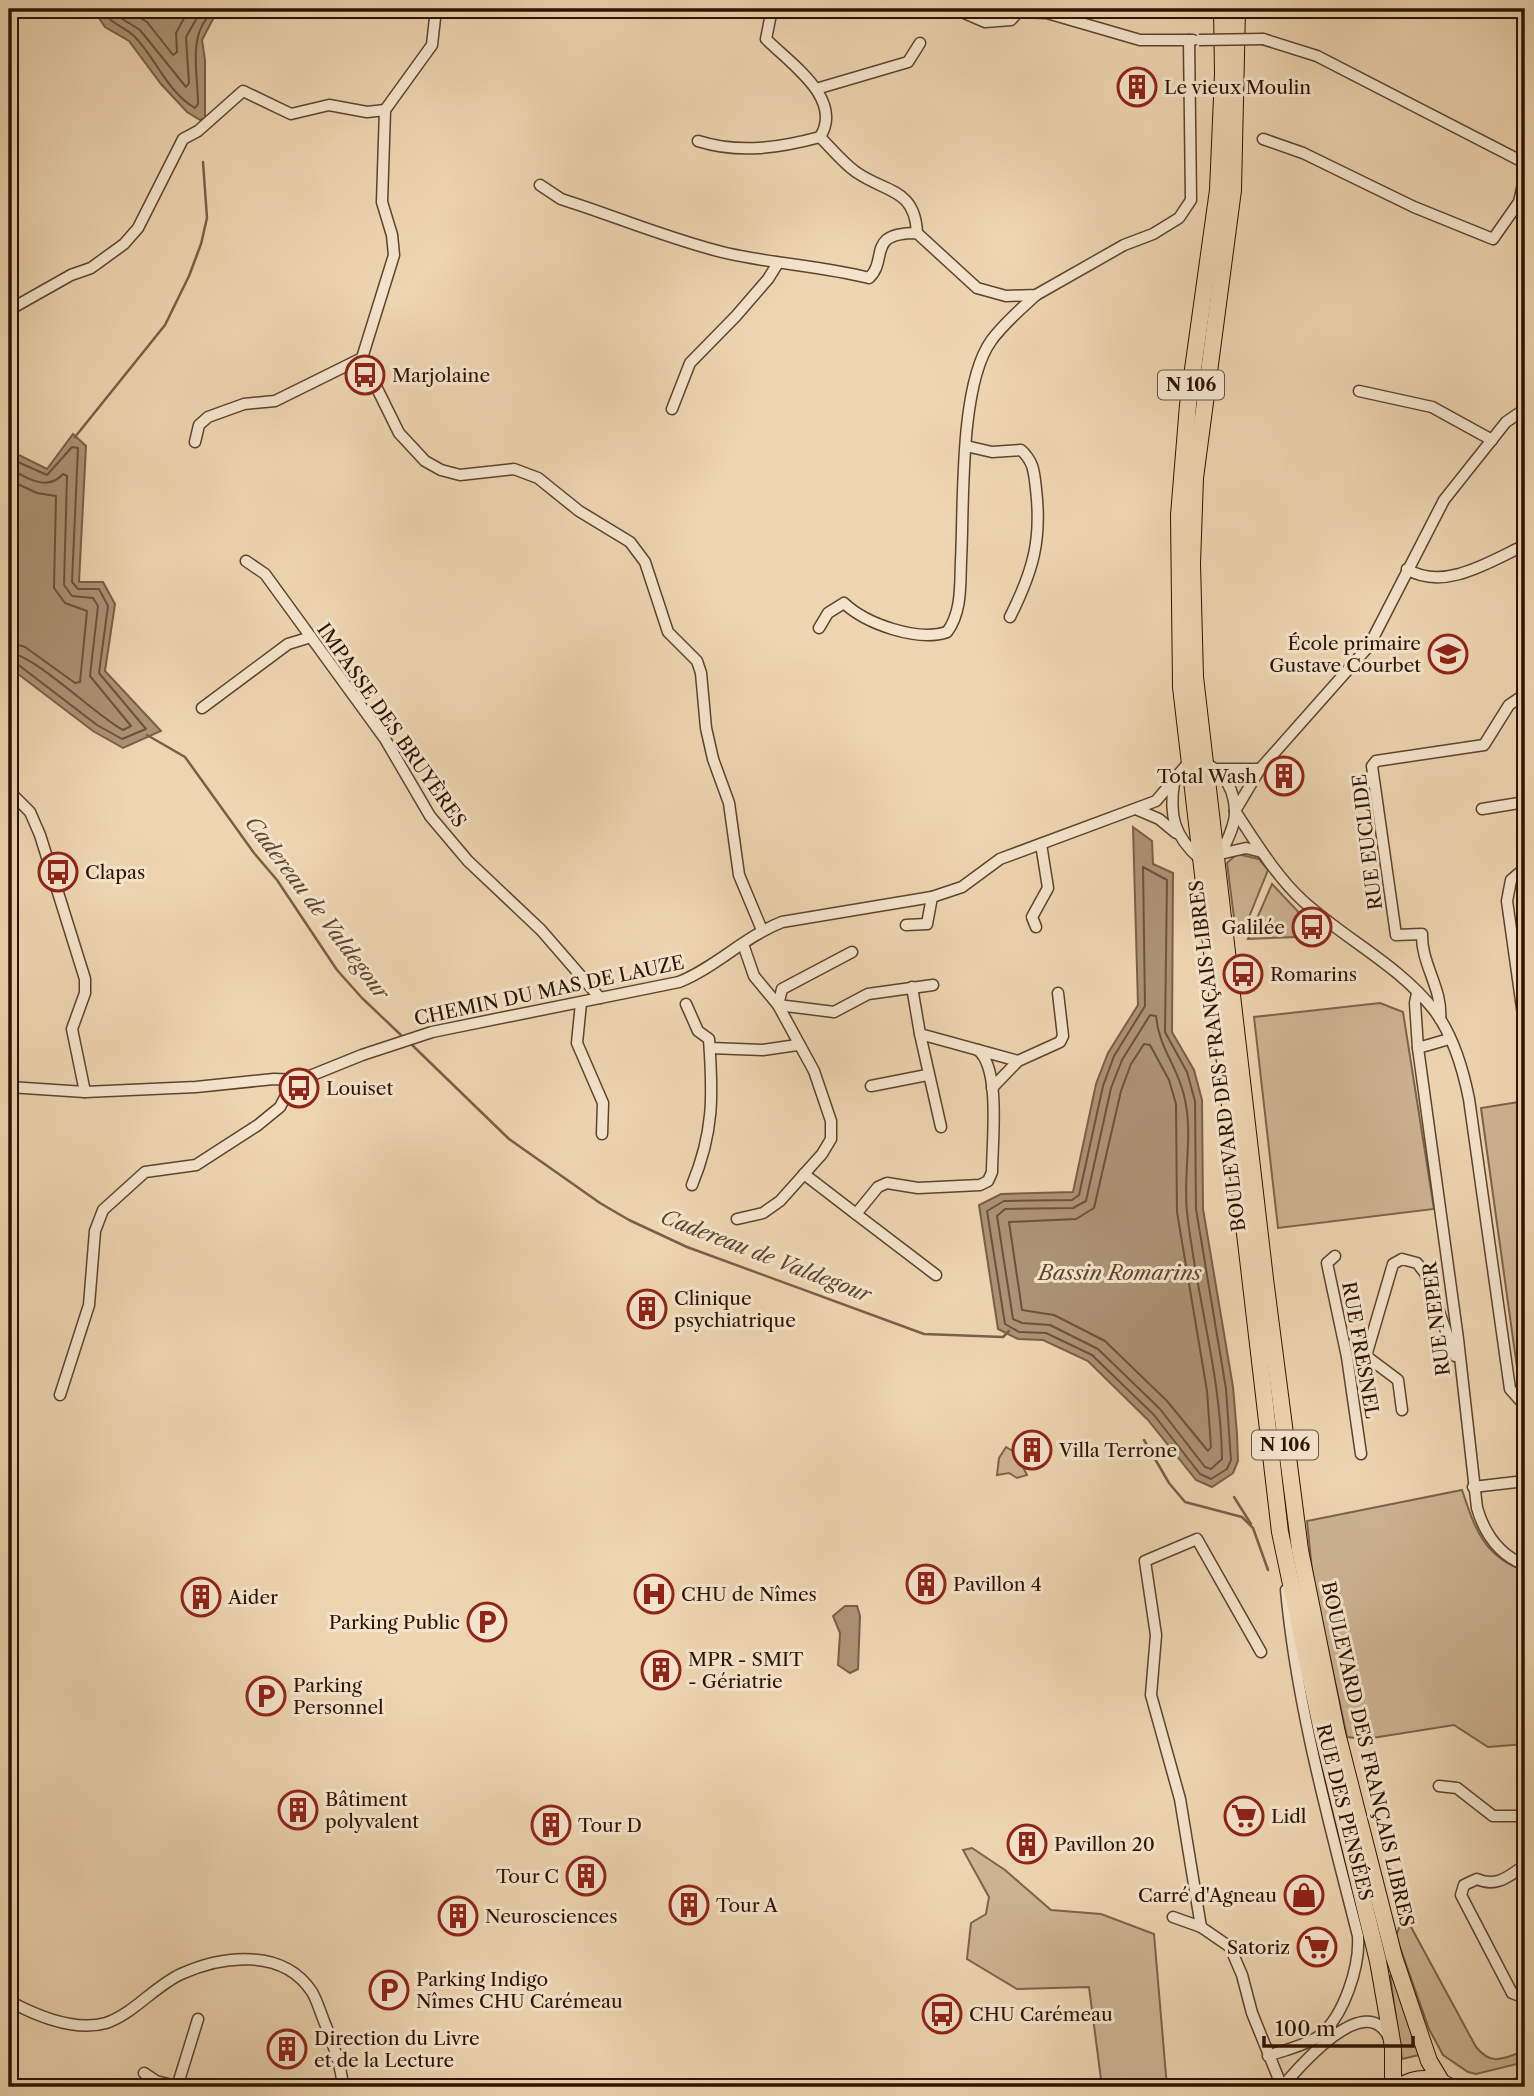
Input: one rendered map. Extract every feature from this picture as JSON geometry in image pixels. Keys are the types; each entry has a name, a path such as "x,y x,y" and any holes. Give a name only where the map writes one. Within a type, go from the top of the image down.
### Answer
{"main road":[{"name":"BOULEVARD DES FRANÇAIS LIBRES","path":"1204,764 1178,612 1179,515 1188,405 1218,190 1223,74 1222,9"},
{"name":"BOULEVARD DES FRANÇAIS LIBRES","path":"1237,9 1233,190 1200,429 1193,515 1193,627 1204,764 1280,1532 1323,1736 1378,1961 1393,2048 1392,2087"},
{"name":"BOULEVARD DES FRANÇAIS LIBRES","path":"1213,856 1278,1393 1300,1550 1334,1720 1394,1957 1429,2061 1446,2084"},
{"path":"1399,2087 1424,2078 1446,2084"},
{"path":"1510,2087 1525,2085"}],"street":[{"path":"436,9 432,45 385,110 382,202 394,254 362,358 399,433 425,461 441,470 460,475 514,469 538,478 579,512 629,542 645,562 668,632 680,648 697,661 701,673 706,728 713,759 729,803 739,876 762,930"},
{"path":"698,141 721,148 778,148 820,137 826,128 827,108 816,89 766,39 772,9"},
{"path":"955,9 985,22 1012,20 1018,10 1047,13 1140,40 1263,39 1317,56 1525,163"},
{"path":"819,628 828,613 844,603 865,617 928,636 947,632 955,621 958,610 965,446 976,380 991,341 1036,295 1124,245 1179,218 1191,200 1194,40"},
{"path":"816,89 908,62 920,43"},
{"path":"9,310 71,275 91,268 124,244 138,228 183,139 198,131 243,91 291,114 329,105 367,112 385,110"},
{"path":"820,137 856,172 909,202 916,214 917,233"},
{"path":"1263,139 1303,153 1414,207 1493,239 1519,202 1525,175"},
{"path":"540,185 561,199 723,252 778,263 826,267 869,278 874,273 878,250 888,239 899,233 917,233 977,288 1006,296 1036,295"},
{"path":"672,409 690,363 736,316 778,263"},
{"path":"195,442 199,425 208,417 244,404 275,401 362,358"},
{"path":"1359,391 1432,407 1492,440"},
{"path":"1213,856 1260,768 1354,666 1372,640 1444,500 1506,422 1525,409"},
{"path":"965,446 992,452 1021,450 1032,461 1040,524 1034,563 1010,617"},
{"path":"1407,569 1425,577 1448,577 1474,569 1525,545"},
{"name":"IMPASSE DES BRUYÈRES","path":"247,561 265,574 386,739 430,816 468,861 541,930 600,998"},
{"path":"202,708 288,643 311,637"},
{"name":"RUE EUCLIDE","path":"1440,1022 1441,1005 1421,952 1422,934 1396,935 1372,766 1376,761 1484,745 1509,705 1525,694"},
{"path":"1204,764 1260,768"},
{"path":"1204,764 1262,852 1299,898 1417,993 1440,1022 1449,1039 1469,1099 1510,1389 1525,1406"},
{"name":"CHEMIN DU MAS DE LAUZE","path":"9,1087 85,1092 196,1087 274,1079 292,1084 413,1037 679,982 698,974 762,930 802,916 932,897 962,887 1000,859 1138,810 1156,801 1174,782 1204,764"},
{"path":"1174,782 1171,811 1176,833"},
{"path":"9,791 30,812 40,835 85,979 85,993 72,1029 85,1092"},
{"path":"1482,809 1525,802"},
{"path":"1138,810 1158,819 1213,856 1246,848 1262,852"},
{"path":"1036,927 1032,917 1048,888 1041,844"},
{"path":"1525,868 1511,880 1507,901 1525,1029"},
{"path":"906,925 927,924 932,897"},
{"path":"737,1219 763,1213 780,1201 831,1139 831,1121 814,1071 797,1045 778,1005 754,976 743,944"},
{"path":"778,1005 782,989 852,952"},
{"path":"778,1005 834,1012 869,994 933,985"},
{"path":"912,987 927,1075 940,1127"},
{"path":"992,1088 1018,1061 1060,1042 1063,1036 1058,993"},
{"name":"RUE NEPER","path":"1417,993 1415,1003 1418,1048 1474,1487 1482,1525 1490,1539 1507,1556 1525,1565"},
{"path":"581,1003 577,1043 603,1103 602,1134"},
{"path":"686,1004 698,1031 709,1039 710,1129 692,1185"},
{"path":"920,1034 1018,1061"},
{"path":"1418,1048 1449,1039"},
{"path":"709,1048 763,1050 797,1045"},
{"path":"856,1214 878,1187 887,1183 918,1188 980,1185 988,1181 992,1172 992,1088 988,1062 978,1050"},
{"path":"871,1086 927,1075"},
{"path":"60,1395 89,1305 95,1231 103,1210 145,1172 196,1165 258,1125 280,1107 292,1084"},
{"path":"804,1174 936,1275"},
{"name":"RUE FRESNEL","path":"1335,1256 1327,1263 1348,1357 1360,1454"},
{"path":"1366,1356 1393,1264 1402,1259 1417,1263 1425,1273 1460,1369"},
{"path":"1348,1357 1366,1356 1398,1380 1402,1410"},
{"path":"1474,1487 1525,1481"},
{"name":"RUE DES PENSÉES","path":"1268,2056 1318,2037 1327,2027 1346,1996 1359,1952 1358,1936 1300,1699 1291,1648 1280,1532"},
{"path":"1201,1927 1180,1799 1151,1695 1156,1635 1145,1561 1197,1539 1261,1652"},
{"path":"1439,1786 1457,1788 1493,1816 1525,1816"},
{"path":"1525,1865 1500,1882 1488,1884 1477,1879 1464,1885 1461,1895 1512,1993 1525,1995"},
{"path":"1173,1917 1201,1927 1230,1947 1273,2072 1282,2087 1301,2065 1351,2024 1372,2024 1382,2029 1393,2048"},
{"path":"9,2001 32,2014 60,2021 105,2023 159,1986 198,1967 258,1958 275,1962 295,1974 312,1992 339,2059 343,2087"},
{"path":"144,2073 156,2081 178,2087 198,2019"},
{"path":"1269,2087 1273,2072"}],"shaded area":[{"path":"1237,854 1259,859 1268,870 1247,922 1235,926 1227,863"},
{"path":"1272,884 1321,936 1248,939"},
{"path":"1380,1003 1403,1012 1434,1209 1278,1228 1254,1017"},
{"path":"1525,1101 1525,1390 1518,1375 1481,1108"},
{"path":"1006,1447 1016,1453 1027,1475 1017,1478 1009,1473 997,1475 999,1458"},
{"path":"1462,1490 1477,1529 1490,1550 1525,1571 1525,1744 1488,1747 1454,1725 1366,1739 1347,1737 1313,1580 1307,1521"},
{"path":"972,1848 1005,1870 1051,1910 1101,1914 1154,1934 1167,2087 1102,2087 1089,1987 1017,1989 967,1959 971,1923 986,1914 989,1897 963,1850"},
{"path":"1404,1914 1476,2047 1493,2059 1525,2051 1525,2062 1476,2074 1468,2072 1443,2055 1429,2029 1396,1936"},
{"path":"1393,1975 1419,2055 1402,2059 1390,1976"}],"water":[{"path":"93,9 227,9 213,19 202,40 205,60 205,118 200,120 187,112 161,84 129,41 105,27"},
{"path":"73,434 86,446 79,582 103,582 115,604 105,671 161,731 123,748 93,731 9,667 9,450 47,469"},
{"name":"Bassin Romarins","path":"1133,827 1152,841 1153,864 1173,873 1172,1032 1194,1070 1202,1100 1203,1209 1233,1387 1238,1461 1233,1473 1212,1487 1196,1480 1148,1420 1088,1361 1043,1340 1018,1339 998,1329 979,1205 1001,1194 1073,1192 1096,1084 1108,1053 1138,1005"},
{"path":"845,1606 857,1606 860,1616 858,1669 850,1673 838,1665 840,1633 833,1616"}],"waterway":[{"name":"Cadereau de Valdegour","path":"75,437 165,325 189,276 207,218 203,162"},
{"name":"Cadereau de Valdegour","path":"147,735 185,757 254,853 277,880 337,970 402,1036"},
{"name":"Cadereau de Valdegour","path":"410,1043 509,1139 600,1203 629,1220 687,1247 924,1334 1003,1337 1009,1331"},
{"name":"Cadereau de Valdegour","path":"1144,1440 1169,1483 1185,1502 1242,1517 1253,1528 1268,1570"},
{"name":"Cadereau de Valdegour","path":"1234,1497 1251,1524"}],"place":[{"name":"Le vieux Moulin","path":"1137,87"},
{"name":"Marjolaine","path":"365,375"},
{"name":"École primaire Gustave Courbet","path":"1448,654"},
{"name":"Total Wash","path":"1284,776"},
{"name":"Clapas","path":"58,872"},
{"name":"Galilée","path":"1312,927"},
{"name":"Romarins","path":"1243,974"},
{"name":"Louiset","path":"299,1088"},
{"name":"Clinique psychiatrique","path":"647,1309"},
{"name":"Villa Terrone","path":"1032,1450"},
{"name":"Pavillon 4","path":"926,1584"},
{"name":"CHU de Nîmes","path":"654,1594"},
{"name":"Aider","path":"201,1597"},
{"name":"Parking Public","path":"487,1622"},
{"name":"MPR - SMIT - Gériatrie","path":"661,1670"},
{"name":"Parking Personnel","path":"266,1696"},
{"name":"Bâtiment polyvalent","path":"298,1810"},
{"name":"Lidl","path":"1244,1816"},
{"name":"Tour D","path":"551,1825"},
{"name":"Pavillon 20","path":"1027,1844"},
{"name":"Tour C","path":"586,1876"},
{"name":"Carré d'Agneau","path":"1304,1895"},
{"name":"Tour A","path":"689,1905"},
{"name":"Neurosciences","path":"458,1916"},
{"name":"Satoriz","path":"1317,1947"},
{"name":"Parking Indigo Nîmes CHU Carémeau","path":"389,1990"},
{"name":"CHU Carémeau","path":"942,2014"},
{"name":"Direction du Livre et de la Lecture","path":"287,2049"}]}
